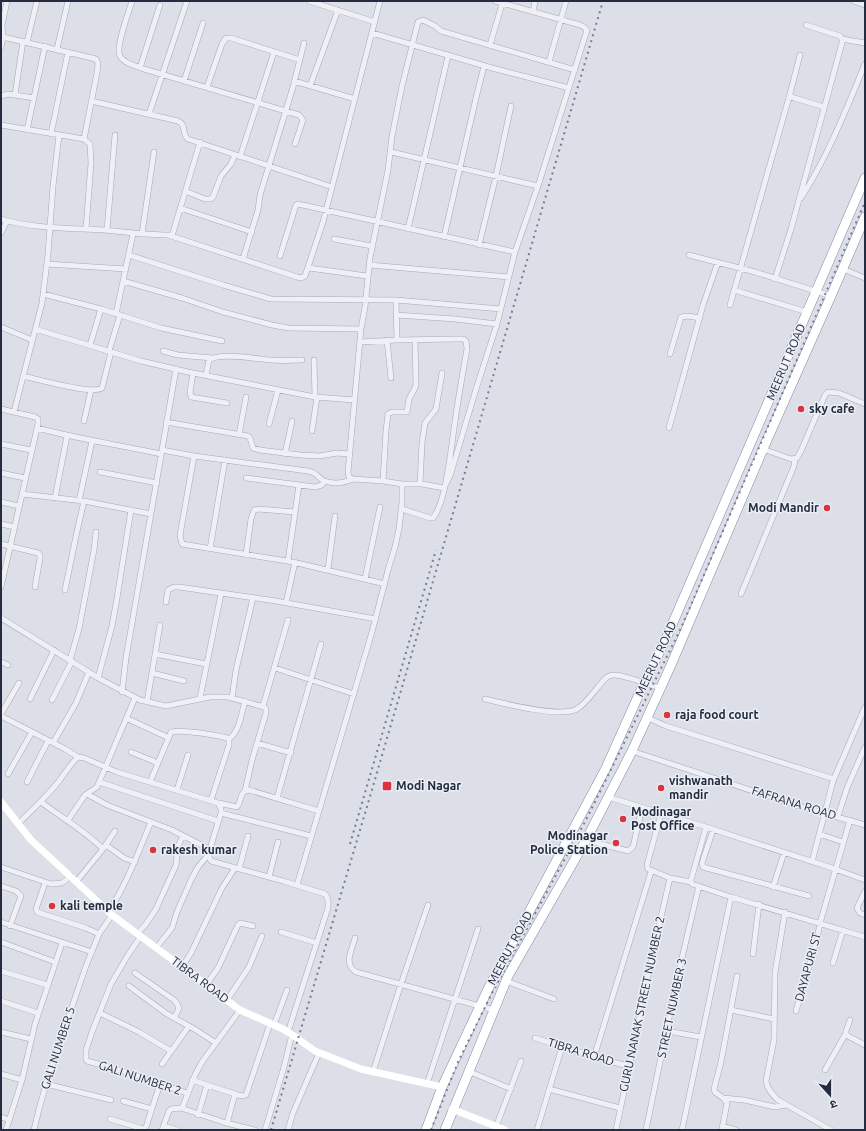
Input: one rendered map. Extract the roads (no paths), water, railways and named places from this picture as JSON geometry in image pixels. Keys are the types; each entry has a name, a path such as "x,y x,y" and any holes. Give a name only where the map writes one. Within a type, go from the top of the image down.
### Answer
{"highway":[{"name":"MEERUT ROAD","path":"426,1130 442,1087 480,1006 606,768 644,683 662,648 865,178"},
{"name":"MEERUT ROAD","path":"445,1130 452,1109 506,981 586,840 632,750 676,653 763,449 865,217"},
{"path":"662,648 676,653"}],"street":[{"path":"1,47 3,37 2,25 7,1"},
{"path":"15,95 25,42 37,1"},
{"path":"57,49 68,1"},
{"path":"132,1 118,47 118,52 123,60 140,68 299,116 304,120 295,144"},
{"path":"149,114 161,74 187,1"},
{"path":"310,1 375,22"},
{"path":"1,219 28,225 172,236 301,278 305,276 309,268 326,211 380,1"},
{"path":"444,488 450,476 497,324 515,252 538,186 587,30 586,28 560,19 495,1"},
{"path":"533,12 535,1"},
{"path":"549,62 566,1"},
{"path":"853,1 865,4"},
{"path":"490,45 502,2"},
{"path":"140,68 160,5"},
{"path":"310,86 338,10"},
{"path":"353,479 349,477 348,472 349,454 367,276 391,152 392,136 400,93 418,22 423,20 441,31 575,70"},
{"path":"184,81 203,23"},
{"path":"806,25 840,36 842,39 865,43"},
{"path":"372,33 448,56 569,88"},
{"path":"3,37 96,59 98,63 97,73 84,139"},
{"path":"207,87 222,44 226,38 231,38 300,60"},
{"path":"775,279 798,202 842,39"},
{"path":"243,259 252,232 258,210 260,195 304,43"},
{"path":"27,130 45,46"},
{"path":"51,134 68,52"},
{"path":"185,191 205,199 211,199 213,197 221,176 238,156 274,52"},
{"path":"408,229 448,56"},
{"path":"730,305 800,56"},
{"path":"798,202 816,176 865,64"},
{"path":"444,237 484,66"},
{"path":"294,81 355,99"},
{"path":"1,96 8,94 34,98"},
{"path":"790,94 794,99 824,107"},
{"path":"92,102 149,114 182,123 185,136 188,139 332,187"},
{"path":"479,245 511,106"},
{"path":"1,125 84,139 90,144 86,229"},
{"path":"14,412 43,294 59,135"},
{"path":"107,230 115,135"},
{"path":"172,236 200,142"},
{"path":"142,234 154,152"},
{"path":"391,152 538,186"},
{"path":"280,256 296,205 298,204 515,252"},
{"path":"180,208 252,232"},
{"path":"1,233 7,221"},
{"path":"23,376 91,390 99,390 102,388 133,234"},
{"path":"334,239 372,246"},
{"path":"129,255 223,286 271,299 396,300 501,309"},
{"path":"689,255 740,268 831,296"},
{"path":"669,428 700,318 718,262"},
{"path":"47,264 126,269"},
{"path":"369,265 509,277"},
{"path":"309,268 367,276"},
{"path":"843,270 865,278"},
{"path":"123,281 182,298 223,312 272,325 288,328 361,329"},
{"path":"734,290 807,312"},
{"path":"43,294 101,309 161,328 222,341"},
{"path":"396,300 397,340"},
{"path":"90,346 101,309"},
{"path":"396,315 455,319 497,324"},
{"path":"670,354 681,317 688,316 700,318"},
{"path":"1,327 32,340"},
{"path":"35,329 90,346 193,373 316,397 355,400"},
{"path":"360,342 387,340 463,339 466,341 467,345 444,488 436,514 433,518 430,518 402,509"},
{"path":"387,340 391,378"},
{"path":"383,481 384,444 388,414 392,412 407,412 409,399 415,388 415,340"},
{"path":"163,352 212,358 225,357 272,361 302,360"},
{"path":"206,375 209,360 212,358"},
{"path":"312,431 316,397 314,360"},
{"path":"122,692 126,658 176,369"},
{"path":"193,373 190,392 191,397 227,403"},
{"path":"420,484 422,443 425,423 436,409 442,373"},
{"path":"84,421 91,390"},
{"path":"269,424 278,390"},
{"path":"740,594 794,466 795,459 801,451 825,395 828,392 839,393 865,404"},
{"path":"239,434 246,397"},
{"path":"1,409 38,419 1,587"},
{"path":"285,454 292,421"},
{"path":"166,422 239,434 250,438 253,448 255,449 285,454 314,456 337,453 349,454"},
{"path":"37,428 67,436 162,452 308,470 315,472 324,480 340,482 346,482 353,479 383,481 402,484 420,484 444,488"},
{"path":"55,498 67,436"},
{"path":"65,590 76,536 92,440"},
{"path":"1,444 31,450"},
{"path":"763,449 795,459"},
{"path":"194,456 180,535 182,544 186,546 295,562 385,584"},
{"path":"210,549 225,460"},
{"path":"100,472 157,483"},
{"path":"1,473 25,478"},
{"path":"246,478 319,487 324,480"},
{"path":"297,885 376,619 399,529 402,509 402,484"},
{"path":"288,561 299,485"},
{"path":"22,494 81,501 152,514"},
{"path":"1,502 19,506"},
{"path":"365,579 380,507"},
{"path":"246,555 251,519 254,510 258,508 295,512"},
{"path":"98,678 112,626 131,510"},
{"path":"328,569 335,516"},
{"path":"1,524 15,527"},
{"path":"52,700 71,661 79,629 96,532"},
{"path":"1,544 38,553 40,555 35,587"},
{"path":"286,603 295,562"},
{"path":"166,602 168,590 174,587 286,603 376,619"},
{"path":"200,698 221,594"},
{"path":"232,698 236,670 253,598"},
{"path":"1,618 98,678 135,698 166,706 200,698 232,698 262,706 266,709 245,791 242,793 239,805 237,807 218,803 117,772 105,766 78,757 72,752 1,716 19,683"},
{"path":"262,706 288,620"},
{"path":"147,702 160,625"},
{"path":"277,798 321,644"},
{"path":"30,699 54,650"},
{"path":"155,654 206,664"},
{"path":"1,662 8,666"},
{"path":"274,668 354,694"},
{"path":"27,782 76,703 90,672"},
{"path":"152,673 184,681"},
{"path":"486,699 529,709 568,712 576,710 581,706 609,676 621,676 660,688"},
{"path":"68,820 87,794 94,789 99,782 135,698"},
{"path":"150,782 171,732 174,731 223,737 228,739 232,738 236,731 245,701"},
{"path":"812,862 824,812 834,779 865,707"},
{"path":"646,717 666,726 834,779"},
{"path":"126,718 169,738"},
{"path":"8,774 32,732"},
{"path":"210,800 229,745 228,739"},
{"path":"257,743 291,753"},
{"path":"838,816 847,788 865,747"},
{"name":"FAFRANA ROAD","path":"632,750 792,804 865,824"},
{"path":"131,752 158,763"},
{"path":"177,790 188,755"},
{"path":"18,824 41,802 78,757"},
{"path":"99,782 218,821"},
{"path":"245,791 255,792 320,811"},
{"path":"87,794 107,805 151,822 209,849"},
{"path":"608,797 706,827 865,880"},
{"path":"41,802 104,847 135,862"},
{"name":"TIBRA ROAD","path":"1,803 31,840 110,913 240,1010 290,1033 319,1053 361,1069 442,1087"},
{"path":"156,948 172,928 177,912 191,880 198,867 208,855 221,814 221,809 218,803"},
{"path":"586,840 628,851 631,850 642,808"},
{"path":"221,814 311,836"},
{"path":"661,814 647,865 651,872 670,878 691,882 731,897 759,904 865,937"},
{"name":"DAYAPURI ST","path":"796,1011 850,820"},
{"name":"GALI NUMBER 5","path":"34,1130 46,1084 86,966 99,934 135,862 151,822"},
{"path":"691,882 706,827"},
{"path":"713,830 702,863 703,867 808,896"},
{"path":"76,882 115,832"},
{"path":"819,834 843,842"},
{"name":"GALI NUMBER 2","path":"183,836 178,846 176,865 156,909 139,935 112,984 86,1050 86,1059 87,1061 123,1071 187,1093"},
{"path":"182,967 191,953 222,888 237,869 248,836"},
{"path":"268,877 278,842"},
{"path":"773,887 784,853"},
{"path":"208,855 211,861 325,894 328,901 328,908 290,1033 284,1067 265,1130"},
{"path":"1,867 45,883 62,883 71,876"},
{"path":"594,1057 651,872"},
{"name":"GURU NANAK STREET NUMBER 2","path":"616,1130 628,1066 670,878"},
{"path":"45,883 37,903 37,912 86,928 99,934"},
{"path":"1,886 16,891 21,896 10,926"},
{"name":"STREET NUMBER 3","path":"646,1130 677,979 699,886"},
{"path":"865,891 857,908 860,913 865,915"},
{"path":"682,1130 731,897"},
{"path":"753,954 759,904"},
{"path":"374,1072 401,984 428,905"},
{"path":"785,912 775,972 774,1040 766,1081 776,1098 830,1130"},
{"path":"1,922 92,952"},
{"path":"206,984 218,968 238,925 240,923 253,926"},
{"path":"427,1084 478,929"},
{"path":"834,964 844,930"},
{"path":"281,932 317,943"},
{"path":"227,1000 249,967 262,936"},
{"path":"355,938 349,965 351,969 356,972 494,1010"},
{"path":"1,942 55,962"},
{"path":"6,1130 22,1080 38,1013 62,943"},
{"path":"1,971 47,985"},
{"path":"135,973 174,1000 180,1008 174,1018"},
{"path":"736,1130 722,1128 727,1103 715,1092 714,1089 721,1062 737,976"},
{"path":"506,981 554,999"},
{"path":"129,986 174,1018 216,1043"},
{"path":"192,1080 235,1094 243,1096 246,1095 248,1093 258,1059 287,990"},
{"path":"1,1001 38,1013"},
{"path":"181,1108 192,1080 202,1062 240,1010"},
{"path":"731,1010 774,1019"},
{"path":"100,1013 140,1032 171,1051"},
{"path":"825,1070 846,1033 850,1020"},
{"path":"162,1064 189,1026"},
{"path":"667,1031 701,1037"},
{"path":"1,1032 31,1039"},
{"path":"846,1033 847,1036 865,1045"},
{"name":"TIBRA ROAD","path":"535,1038 628,1066"},
{"path":"537,1130 562,1047"},
{"path":"288,1130 293,1113 319,1053"},
{"path":"496,1126 521,1061"},
{"path":"468,1071 511,1089"},
{"path":"1,1074 22,1080"},
{"path":"46,1084 111,1100"},
{"path":"110,1119 143,1128 146,1127 148,1125 160,1084"},
{"path":"198,1115 207,1085"},
{"path":"549,1089 620,1108"},
{"path":"227,1123 235,1094"},
{"path":"723,1098 744,1100 775,1107 786,1105"},
{"path":"123,1101 152,1109"},
{"path":"177,1130 163,1128 171,1109 181,1108 198,1115 254,1130"},
{"path":"452,1109 505,1130"},
{"path":"1,1117 9,1120"}],"railway":[{"path":"271,1130 603,1"},
{"path":"431,1130 458,1062 492,993 586,820 681,628 865,202"},
{"path":"350,844 436,550"}],"place":[{"name":"sky cafe","path":"801,409"},
{"name":"Modi Mandir","path":"827,508"},
{"name":"raja food court","path":"667,715"},
{"name":"Modi Nagar","path":"387,786"},
{"name":"vishwanath mandir","path":"661,788"},
{"name":"Modinagar Post Office","path":"623,819"},
{"name":"Modinagar Police Station","path":"616,843"},
{"name":"rakesh kumar","path":"153,850"},
{"name":"kali temple","path":"52,906"}]}
